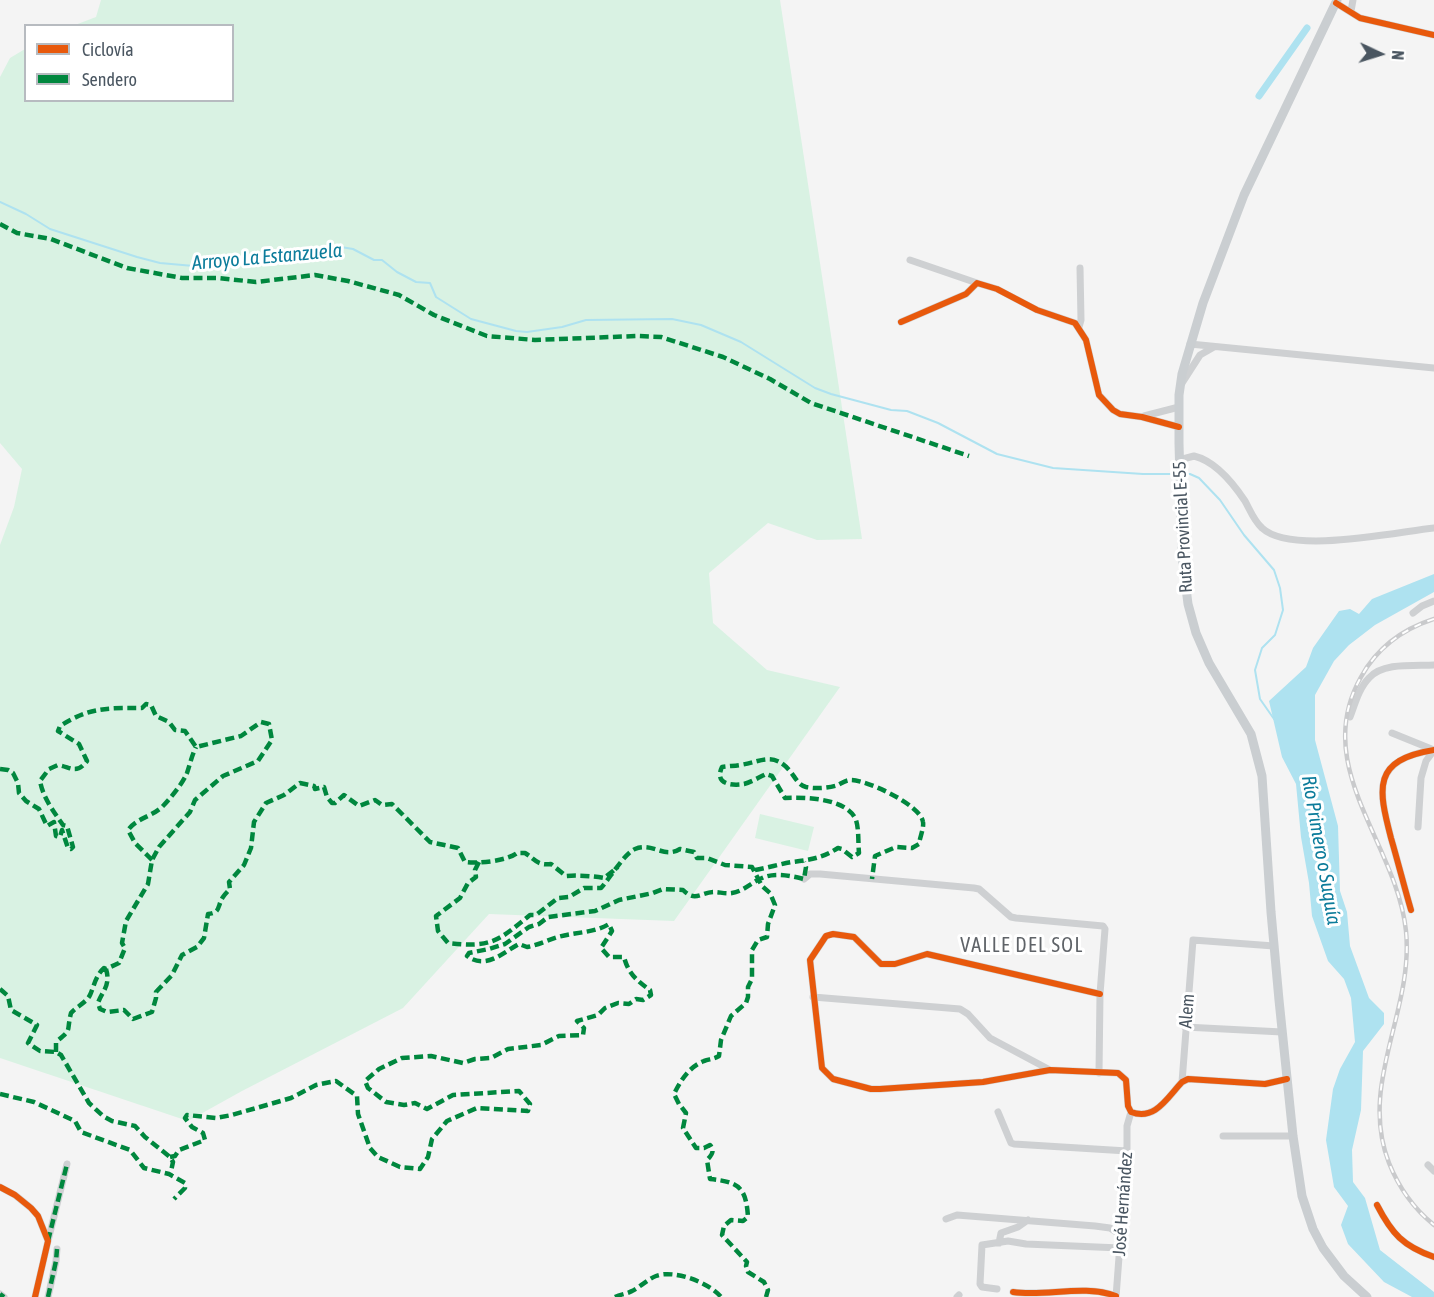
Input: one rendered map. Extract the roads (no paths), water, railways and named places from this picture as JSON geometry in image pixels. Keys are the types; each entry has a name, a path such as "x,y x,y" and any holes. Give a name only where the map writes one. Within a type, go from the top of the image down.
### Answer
{"main road":[{"name":"Ruta Provincial E-55","path":"1336,2 1244,195 1190,344 1181,385 1179,460 1184,572 1192,619 1209,663 1251,734 1260,764 1282,1032 1300,1190 1313,1229 1336,1268 1367,1297"}],"street":[{"path":"1348,0 1351,11"},
{"path":"1351,11 1353,0"},
{"path":"1336,2 1360,18 1434,35"},
{"path":"910,260 1006,293 1037,310 1071,321 1079,327 1086,340 1097,388 1104,401 1113,410 1120,414 1142,417 1179,427"},
{"path":"1079,327 1081,320 1080,268"},
{"path":"901,322 966,294 977,283"},
{"path":"1190,344 1434,368"},
{"path":"1181,385 1200,355 1216,346"},
{"path":"1142,417 1179,407"},
{"path":"1179,460 1194,456 1208,462 1233,484 1263,529 1283,538 1329,541 1434,528"},
{"path":"1413,613 1434,601"},
{"path":"1350,717 1362,687 1374,673 1389,668 1434,665"},
{"path":"1392,733 1434,750"},
{"path":"1419,827 1421,778 1426,761 1434,750"},
{"path":"1411,910 1381,792 1383,781 1399,761 1414,753 1434,750"},
{"path":"804,879 810,874 820,874 974,888 979,889 1011,917 1103,926 1106,929 1100,994 1099,1073"},
{"path":"1050,1070 983,1082 890,1089 871,1089 833,1078 822,1068 810,960 826,936 833,934 854,937 875,961 881,964 895,964 927,954 1100,994"},
{"name":"Alem","path":"1182,1082 1192,940 1274,946"},
{"path":"813,997 960,1010 968,1014 990,1038 1050,1070"},
{"path":"1185,1027 1282,1032"},
{"name":"José Hernández","path":"1050,1070 1118,1073 1126,1080 1128,1106 1131,1112 1127,1126 1116,1296"},
{"path":"1131,1112 1146,1115 1153,1112 1182,1082 1194,1079 1265,1084 1287,1079"},
{"path":"998,1112 1011,1143 1014,1144 1127,1151"},
{"path":"1223,1136 1293,1136"},
{"path":"35,1297 67,1164"},
{"path":"0,1187 31,1208 38,1216 48,1241"},
{"path":"1377,1205 1388,1227 1397,1237 1416,1250 1434,1257"},
{"path":"946,1219 957,1215 1028,1220 1104,1227 1121,1235"},
{"path":"999,1243 1001,1233 1018,1227 1028,1220"},
{"path":"997,1289 982,1287 980,1284 982,1245 1008,1241 1026,1244 1120,1248"},
{"path":"48,1297 57,1249"},
{"path":"1013,1292 1026,1296 1104,1293 1116,1296"},
{"path":"0,1294 4,1297"}],"water":[{"name":"Río Primero o Suquía","path":"1434,574 1434,592 1375,625 1349,645 1334,661 1315,695 1315,740 1338,826 1340,891 1347,912 1350,946 1369,998 1384,1013 1384,1024 1363,1051 1361,1110 1352,1150 1353,1182 1365,1198 1380,1250 1434,1292 1434,1297 1412,1297 1384,1282 1348,1244 1341,1225 1348,1206 1334,1187 1326,1140 1333,1089 1340,1069 1355,1042 1351,998 1344,979 1328,961 1312,916 1296,784 1282,757 1269,701 1306,667 1313,648 1339,611 1350,609 1359,614 1372,599"}],"waterway":[{"path":"1259,96 1307,28"},
{"name":"Arroyo La Estanzuela","path":"0,202 50,229 160,263 205,267 225,265 260,256 341,247 353,249 374,260 382,260 397,272 416,282 430,283 436,297 471,319 516,331 527,332 562,327 586,320 672,319 701,325 741,342 815,388 891,410 907,411 938,423 997,454 1053,468 1172,474"},
{"name":"Arroyo La Estanzuela","path":"1183,474 1199,478 1220,500 1244,535 1274,570 1280,588 1283,610 1275,635 1262,648 1255,670 1260,699 1274,719"}],"railway":[{"path":"1434,619 1401,634 1367,667 1348,710 1345,742 1350,774 1388,867 1399,899 1406,931 1406,961 1402,990 1383,1076 1380,1105 1381,1134 1397,1181 1413,1205 1434,1225"}],"district":[{"name":"VALLE DEL SOL","path":"1022,946"}]}
